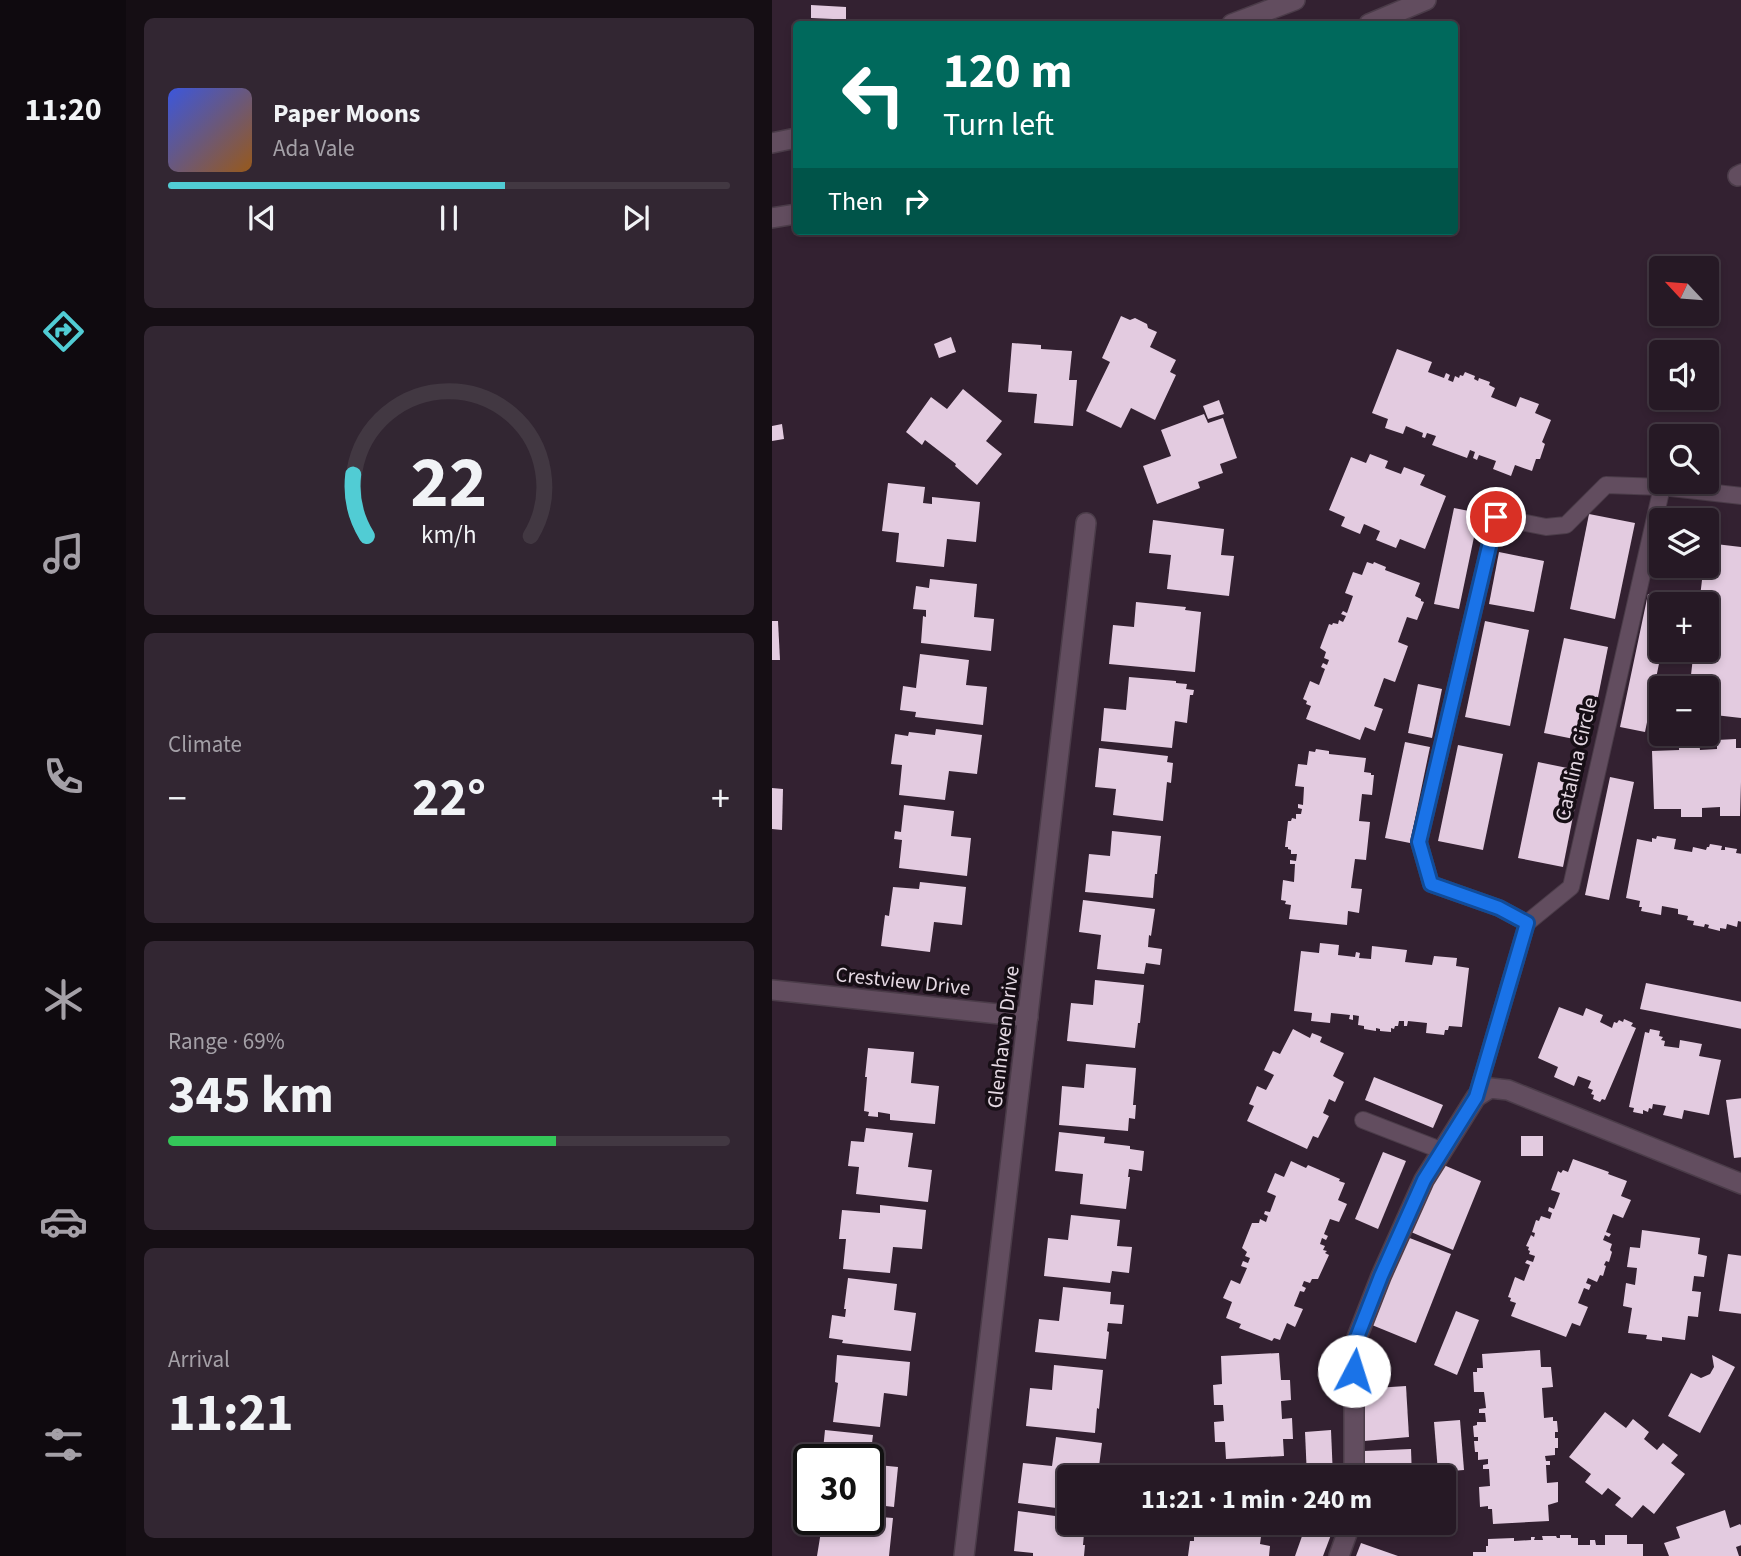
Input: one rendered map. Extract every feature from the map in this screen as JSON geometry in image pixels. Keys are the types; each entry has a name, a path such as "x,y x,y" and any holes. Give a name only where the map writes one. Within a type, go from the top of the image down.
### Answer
{"street":[{"path":"1240,21 1295,0"},
{"path":"1376,21 1426,0"},
{"path":"772,143 793,139"},
{"path":"772,218 793,214"},
{"name":"Glenhaven Drive","path":"964,1556 1086,523"},
{"name":"Crestview Drive","path":"772,990 1028,1017"},
{"path":"1354,1465 1354,1345 1424,1180 1476,1097 1490,1088 1508,1090 1741,1184"},
{"path":"1339,1556 1346,1535"}],"lane":[{"path":"1476,1097 1527,923 1499,908 1431,884 1419,842 1496,517 1546,527 1566,525 1606,485 1649,487"},
{"name":"Catalina Circle","path":"1527,923 1571,887 1661,494"},
{"path":"1719,494 1741,496"},
{"path":"1363,1121 1443,1151"}],"building":[{"path":"811,5 846,7 846,21 811,18"},
{"path":"1121,316 1130,320 1135,318 1157,332 1150,347 1176,360 1170,372 1176,375 1155,420 1131,408 1121,428 1086,411 1110,362 1102,358"},
{"path":"951,337 956,352 939,358 934,344"},
{"path":"1012,343 1041,345 1041,349 1072,351 1069,380 1077,380 1073,426 1034,423 1037,394 1008,392"},
{"path":"1397,349 1432,362 1428,372 1444,378 1446,373 1450,375 1448,380 1453,382 1455,376 1459,378 1465,372 1475,376 1474,379 1478,381 1479,378 1490,382 1489,385 1495,388 1491,397 1516,407 1520,397 1539,404 1535,413 1551,420 1542,442 1545,444 1540,459 1536,459 1532,471 1515,465 1511,476 1493,469 1496,461 1479,455 1477,460 1473,458 1475,452 1470,450 1467,458 1432,445 1436,436 1427,433 1425,438 1422,437 1423,433 1406,426 1403,434 1385,428 1388,419 1372,413"},
{"path":"963,389 1002,421 986,441 1002,454 977,485 955,466 956,464 925,440 922,445 906,432 931,397 947,409"},
{"path":"1219,400 1224,414 1208,419 1203,406"},
{"path":"1204,414 1208,423 1223,418 1237,458 1220,464 1223,473 1198,482 1200,488 1157,504 1143,466 1171,456 1161,430"},
{"path":"782,424 784,439 772,441 772,426"},
{"path":"1370,454 1388,461 1385,468 1401,474 1404,467 1425,475 1420,485 1446,496 1425,549 1400,539 1396,548 1376,540 1380,531 1364,524 1360,534 1341,526 1345,517 1329,510 1351,457 1366,463"},
{"path":"888,483 925,487 923,503 932,504 932,497 980,502 976,542 947,539 944,567 896,562 899,533 882,531"},
{"path":"1454,508 1479,513 1459,609 1434,604"},
{"path":"1589,514 1635,523 1615,619 1570,609"},
{"path":"1153,520 1224,529 1221,555 1234,556 1229,596 1167,589 1171,555 1149,553"},
{"path":"1719,544 1742,547 1742,718 1719,715 1719,676 1681,676 1691,675 1692,662 1719,662 1719,592 1701,592 1702,580 1693,579 1719,578"},
{"path":"1499,552 1544,561 1534,612 1489,604"},
{"path":"1367,562 1374,562 1386,567 1385,570 1420,583 1415,596 1424,602 1417,620 1407,617 1398,642 1408,646 1395,682 1384,678 1374,706 1383,709 1375,731 1365,727 1360,740 1306,719 1311,706 1303,699 1310,681 1319,685 1325,669 1321,667 1323,663 1327,665 1329,660 1324,658 1326,652 1320,648 1329,624 1338,624 1339,620 1343,622 1346,616 1341,614 1343,611 1347,613 1353,596 1345,593 1353,572 1362,575"},
{"path":"930,579 977,584 974,617 994,619 991,651 921,643 926,610 913,609 916,586 929,588"},
{"path":"1649,594 1649,662 1659,662 1656,676 1649,676 1649,712 1645,732 1620,727"},
{"path":"1136,602 1186,607 1185,610 1201,612 1195,672 1109,664 1113,625 1134,627"},
{"path":"772,621 778,621 780,660 772,660"},
{"path":"1485,621 1529,630 1510,726 1465,717"},
{"path":"1564,638 1608,647 1589,742 1544,733"},
{"path":"920,654 969,660 966,685 987,687 983,725 915,717 916,712 900,710 903,686 916,688"},
{"path":"1129,677 1176,681 1187,684 1186,689 1194,690 1193,695 1190,695 1187,723 1175,721 1172,748 1101,741 1104,708 1126,710"},
{"path":"1418,684 1442,689 1432,738 1408,733"},
{"path":"936,729 982,735 977,774 949,771 945,800 899,795 902,765 891,764 895,734 908,736 909,732 935,735"},
{"path":"1736,739 1736,748 1742,748 1740,816 1720,816 1720,807 1702,808 1702,817 1681,817 1681,809 1654,809 1652,751 1679,750 1679,746 1700,746 1700,750 1717,749 1719,740"},
{"path":"1405,742 1430,747 1410,843 1385,838"},
{"path":"1458,745 1503,754 1483,850 1438,841"},
{"path":"1099,748 1168,756 1167,762 1173,763 1171,783 1167,782 1163,821 1113,815 1116,789 1095,787"},
{"path":"1316,749 1329,751 1329,754 1366,758 1364,772 1374,775 1372,795 1362,794 1359,821 1370,822 1366,860 1355,859 1351,888 1362,889 1359,913 1348,911 1347,925 1289,919 1291,905 1281,900 1283,880 1294,882 1295,864 1290,864 1290,860 1296,861 1297,854 1291,854 1291,850 1285,847 1288,821 1296,819 1296,814 1301,814 1302,809 1298,808 1298,804 1303,805 1304,787 1295,786 1298,764 1307,765 1309,751 1315,752"},
{"path":"1538,762 1582,771 1563,867 1518,858"},
{"path":"1610,777 1634,782 1609,900 1585,895"},
{"path":"772,788 783,789 782,830 772,829"},
{"path":"904,805 954,811 951,836 971,838 967,876 899,868 902,840 894,839 895,831 901,832"},
{"path":"1112,831 1161,836 1153,898 1085,892 1089,854 1110,856"},
{"path":"1657,836 1676,839 1674,849 1692,852 1693,847 1706,850 1710,844 1722,846 1721,850 1725,850 1725,847 1737,849 1736,853 1742,854 1742,922 1738,921 1737,927 1727,924 1726,929 1720,928 1720,931 1708,928 1709,925 1705,924 1704,927 1693,925 1694,921 1687,920 1688,916 1678,914 1678,909 1662,906 1661,915 1641,911 1640,901 1626,898 1637,839 1652,842 1652,838 1656,839"},
{"path":"920,882 966,887 962,925 934,922 930,952 881,946 885,915 889,916 893,887 919,889"},
{"path":"1083,900 1155,909 1148,947 1162,949 1160,965 1146,963 1144,974 1097,969 1101,935 1079,932"},
{"path":"1320,943 1339,945 1338,955 1355,957 1356,952 1360,953 1359,958 1371,959 1372,946 1407,950 1405,962 1432,965 1434,956 1457,958 1456,966 1469,968 1462,1027 1449,1026 1444,1035 1426,1033 1427,1023 1408,1021 1407,1026 1404,1026 1404,1021 1399,1021 1398,1026 1391,1028 1391,1032 1376,1028 1376,1031 1358,1025 1359,1016 1353,1015 1353,1020 1349,1019 1350,1015 1331,1013 1330,1023 1311,1021 1312,1013 1294,1011 1301,951 1319,953"},
{"path":"1095,980 1144,985 1135,1048 1067,1041 1071,1003 1093,1005"},
{"path":"1646,983 1742,1002 1742,1029 1640,1009"},
{"path":"1559,1007 1583,1016 1586,1008 1603,1015 1600,1022 1612,1028 1614,1022 1623,1022 1624,1019 1633,1023 1631,1026 1636,1028 1605,1100 1600,1102 1593,1099 1593,1090 1588,1088 1591,1081 1578,1076 1574,1086 1554,1077 1558,1067 1538,1058"},
{"path":"1293,1029 1310,1038 1312,1033 1322,1037 1320,1042 1344,1053 1333,1076 1344,1082 1335,1102 1329,1099 1323,1113 1329,1116 1318,1138 1313,1136 1307,1149 1247,1121 1254,1106 1249,1104 1257,1086 1266,1090 1274,1075 1264,1070 1273,1051 1280,1054"},
{"path":"1650,1029 1660,1031 1659,1036 1663,1037 1661,1040 1665,1041 1664,1046 1679,1048 1680,1040 1702,1044 1699,1056 1721,1060 1709,1115 1684,1110 1682,1119 1663,1115 1666,1106 1653,1104 1648,1112 1643,1110 1643,1114 1633,1112 1634,1108 1629,1107 1645,1032 1649,1033"},
{"path":"868,1048 914,1052 911,1083 939,1086 935,1124 890,1120 890,1114 878,1112 878,1117 868,1116 869,1112 864,1111"},
{"path":"1086,1064 1136,1068 1133,1105 1136,1105 1135,1119 1129,1118 1128,1131 1059,1125 1062,1086 1084,1088"},
{"path":"1374,1077 1443,1105 1433,1128 1365,1100"},
{"path":"1742,1098 1742,1157 1734,1158 1726,1100"},
{"path":"866,1128 913,1133 908,1167 932,1170 928,1202 856,1194 859,1167 848,1166 851,1141 864,1142"},
{"path":"1059,1132 1105,1137 1104,1143 1130,1146 1130,1149 1144,1151 1142,1171 1129,1169 1126,1209 1080,1204 1083,1174 1055,1171"},
{"path":"1521,1136 1543,1136 1543,1156 1521,1156"},
{"path":"1383,1152 1406,1161 1378,1229 1355,1219"},
{"path":"1573,1159 1627,1181 1621,1196 1631,1200 1623,1218 1613,1214 1606,1232 1611,1234 1609,1237 1605,1235 1603,1240 1612,1244 1609,1262 1606,1261 1603,1276 1600,1275 1597,1282 1588,1278 1586,1283 1591,1285 1589,1290 1584,1288 1578,1303 1588,1307 1580,1326 1572,1323 1566,1337 1511,1316 1516,1303 1508,1297 1515,1277 1524,1281 1530,1265 1525,1263 1527,1260 1533,1262 1535,1256 1529,1254 1529,1247 1526,1246 1531,1235 1534,1237 1535,1233 1532,1232 1536,1220 1539,1221 1541,1216 1550,1219 1552,1213 1548,1211 1549,1207 1554,1209 1560,1193 1551,1190 1558,1171 1568,1172"},
{"path":"1291,1161 1306,1168 1308,1165 1340,1179 1339,1181 1345,1183 1338,1200 1347,1204 1339,1222 1330,1219 1324,1234 1328,1236 1326,1240 1322,1238 1320,1244 1325,1246 1323,1250 1329,1255 1318,1279 1312,1279 1310,1283 1304,1281 1302,1286 1306,1288 1304,1292 1300,1291 1294,1306 1303,1309 1295,1327 1287,1323 1280,1340 1274,1338 1272,1341 1239,1328 1241,1324 1226,1318 1232,1302 1223,1298 1231,1280 1240,1284 1247,1268 1241,1266 1243,1261 1248,1263 1250,1258 1245,1256 1247,1252 1242,1248 1252,1223 1259,1223 1260,1219 1266,1222 1268,1216 1264,1214 1265,1211 1270,1212 1276,1196 1267,1192 1275,1173 1284,1177"},
{"path":"1439,1163 1481,1181 1453,1250 1411,1232"},
{"path":"880,1205 926,1210 922,1249 893,1247 890,1273 843,1269 846,1239 839,1239 842,1210 880,1213"},
{"path":"1071,1215 1120,1220 1117,1246 1132,1247 1129,1273 1112,1271 1110,1283 1044,1276 1048,1238 1068,1240"},
{"path":"1642,1230 1700,1238 1698,1254 1707,1256 1704,1277 1694,1276 1692,1291 1701,1292 1698,1317 1688,1316 1685,1340 1662,1337 1662,1341 1646,1339 1647,1335 1628,1333 1632,1308 1623,1306 1626,1283 1635,1285 1637,1268 1627,1267 1630,1247 1640,1248"},
{"path":"1407,1237 1451,1254 1416,1343 1372,1325"},
{"path":"1728,1254 1742,1256 1742,1314 1719,1311"},
{"path":"848,1278 897,1284 894,1310 916,1313 911,1351 842,1343 843,1340 829,1338 832,1315 845,1317"},
{"path":"1063,1287 1111,1292 1110,1304 1124,1305 1122,1324 1108,1323 1106,1359 1035,1352 1039,1319 1059,1321"},
{"path":"1456,1311 1479,1320 1457,1375 1434,1365"},
{"path":"1540,1350 1541,1367 1551,1367 1553,1387 1542,1388 1544,1418 1553,1417 1553,1421 1557,1421 1558,1432 1555,1432 1555,1438 1558,1438 1558,1448 1555,1448 1555,1455 1545,1456 1546,1461 1550,1461 1550,1465 1546,1465 1547,1483 1558,1482 1558,1502 1548,1505 1549,1521 1493,1524 1492,1509 1488,1509 1488,1506 1480,1507 1479,1487 1490,1486 1489,1469 1483,1469 1483,1465 1488,1464 1488,1459 1478,1460 1478,1452 1475,1452 1474,1441 1478,1441 1478,1437 1474,1437 1473,1426 1477,1425 1477,1422 1486,1422 1485,1413 1479,1413 1479,1409 1486,1408 1484,1392 1474,1392 1473,1372 1477,1372 1477,1368 1483,1368 1482,1354"},
{"path":"1279,1353 1281,1380 1290,1380 1291,1400 1281,1401 1282,1419 1292,1418 1293,1439 1283,1439 1284,1456 1226,1459 1225,1442 1215,1442 1214,1422 1224,1421 1223,1405 1214,1405 1213,1385 1222,1384 1221,1356"},
{"path":"837,1355 910,1362 907,1396 884,1393 880,1427 833,1422 838,1383 835,1382"},
{"path":"1712,1355 1735,1367 1700,1433 1668,1416 1691,1373 1701,1378 1710,1374 1714,1367"},
{"path":"1054,1365 1103,1370 1095,1433 1026,1426 1030,1388 1052,1390"},
{"path":"1406,1386 1409,1437 1364,1441 1360,1389"},
{"path":"1605,1412 1626,1428 1633,1419 1649,1432 1644,1439 1657,1450 1663,1443 1678,1455 1671,1463 1685,1474 1654,1514 1643,1505 1632,1518 1615,1505 1621,1498 1608,1488 1602,1495 1585,1482 1591,1474 1569,1457"},
{"path":"1460,1420 1464,1470 1456,1471 1456,1465 1437,1465 1434,1422"},
{"path":"825,1430 873,1435 872,1444 824,1444"},
{"path":"1331,1430 1332,1465 1306,1465 1305,1432"},
{"path":"1056,1437 1102,1443 1099,1465 1057,1465 1057,1508 1018,1503 1023,1463 1052,1466"},
{"path":"1411,1449 1412,1465 1365,1465 1364,1451"},
{"path":"884,1466 898,1467 894,1507 884,1506"},
{"path":"1725,1510 1730,1528 1740,1524 1742,1527 1742,1545 1736,1547 1739,1556 1669,1556 1664,1543 1680,1538 1676,1527"},
{"path":"1018,1511 1057,1516 1057,1535 1084,1535 1084,1556 1033,1556 1033,1553 1014,1551"},
{"path":"884,1517 893,1518 889,1556 817,1556 820,1535 884,1535"},
{"path":"1194,1535 1261,1535 1260,1544 1270,1546 1269,1556 1188,1556 1190,1541 1194,1541"},
{"path":"1302,1535 1331,1535 1323,1556 1295,1556"},
{"path":"1560,1535 1578,1538 1578,1545 1590,1545 1590,1540 1595,1540 1596,1545 1605,1545 1605,1535 1627,1535 1627,1544 1643,1544 1643,1556 1473,1556 1473,1552 1486,1552 1488,1539 1514,1538 1514,1541 1531,1540 1531,1537 1535,1537 1534,1540 1543,1540 1542,1536 1560,1538"},
{"path":"1361,1543 1398,1556 1356,1556"}],"route":[{"path":"1354,1371 1354,1345 1381,1276 1424,1180 1476,1097 1527,923 1499,908 1431,884 1419,842 1496,517"}]}
